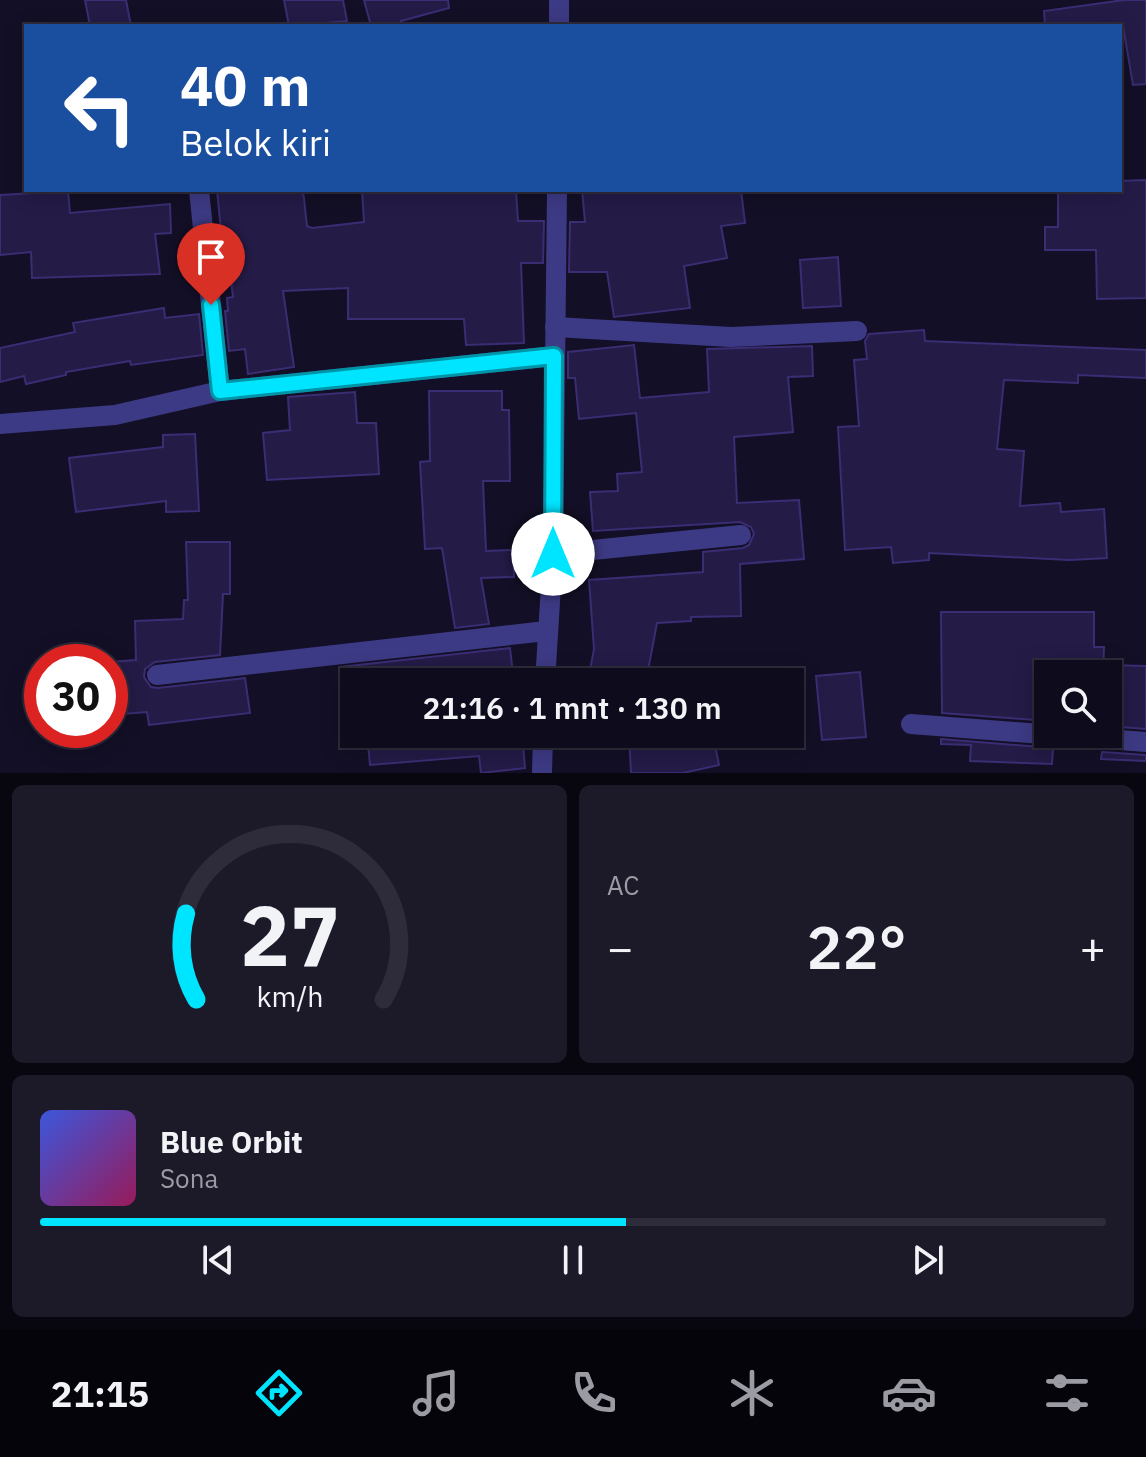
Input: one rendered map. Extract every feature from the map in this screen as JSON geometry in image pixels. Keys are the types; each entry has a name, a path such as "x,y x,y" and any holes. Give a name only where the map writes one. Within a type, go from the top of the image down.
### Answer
{"street":[{"path":"559,0 559,24"},
{"path":"199,192 220,391"},
{"path":"545,668 553,554 557,192"},
{"path":"555,327 731,337 857,331"},
{"path":"0,424 115,415 220,391 554,356"},
{"path":"553,554 741,535"},
{"path":"157,675 546,631"},
{"path":"911,724 1146,742"},
{"path":"542,773 543,748"}],"building":[{"path":"85,0 126,0 131,24 90,24"},
{"path":"284,0 343,0 347,21 289,24"},
{"path":"364,0 448,0 449,8 401,21 402,24 370,24"},
{"path":"1146,0 1146,84 1133,85 1122,24 1045,24 1044,11"},
{"path":"1146,180 1146,298 1097,299 1096,250 1045,250 1045,227 1058,227 1058,192 1122,192 1122,181"},
{"path":"68,192 70,213 170,204 171,233 155,234 160,274 32,278 31,252 0,255 0,195"},
{"path":"217,192 303,192 307,226 312,228 364,222 362,192 516,192 518,221 544,221 543,263 521,263 524,343 466,345 464,319 348,319 348,288 283,291 294,367 248,374 245,349 229,351 225,311 228,311 227,298 233,297 230,272 225,272"},
{"path":"582,192 741,192 745,223 721,226 727,258 684,266 690,308 614,317 607,272 569,272 570,222 585,222"},
{"path":"838,257 841,306 803,308 800,260"},
{"path":"164,308 165,318 199,314 203,355 131,365 130,361 66,372 66,375 26,384 24,376 0,382 0,348 75,332 73,323"},
{"path":"924,330 925,341 1146,350 1146,378 1078,375 1078,383 1004,380 997,449 1024,451 1020,506 1060,503 1061,512 1104,509 1107,558 1069,560 929,553 929,560 893,563 891,547 845,550 838,427 859,426 854,360 867,359 865,341 869,334"},
{"path":"634,345 640,398 709,392 707,349 812,346 813,376 788,377 793,432 734,437 737,503 799,500 804,559 740,564 741,616 691,617 691,621 657,623 648,668 590,668 594,649 589,580 703,572 703,552 743,548 749,545 754,534 751,527 740,522 593,531 590,492 618,491 617,474 642,472 636,413 579,419 575,378 568,378 568,352"},
{"path":"429,391 502,391 502,410 509,410 510,481 483,481 486,551 513,550 514,577 481,578 489,624 455,628 442,548 425,549 420,462 430,461"},
{"path":"355,392 357,423 376,423 379,474 267,480 263,433 290,430 288,397"},
{"path":"195,434 199,511 166,512 166,501 76,512 69,458 163,447 163,435"},
{"path":"186,542 230,542 230,594 223,594 220,655 155,662 145,669 144,677 151,687 158,688 245,678 250,713 149,725 147,712 128,714 128,661 136,660 135,621 183,619 184,600 188,600"},
{"path":"941,612 1094,612 1094,647 1104,647 1104,660 1034,660 1034,720 942,713"},
{"path":"510,648 512,668 341,668"},
{"path":"1122,665 1146,666 1146,729 1122,727"},
{"path":"860,672 866,737 822,740 816,676"},
{"path":"941,739 1053,748 1052,764 970,761 971,745 941,744"},
{"path":"368,748 523,748 525,768 481,773 479,756 370,765"},
{"path":"630,748 716,748 719,765 683,773 631,773"},
{"path":"1102,752 1146,755 1146,761 1101,759"}],"route":[{"path":"211,305 220,391 554,356 553,554"}]}
